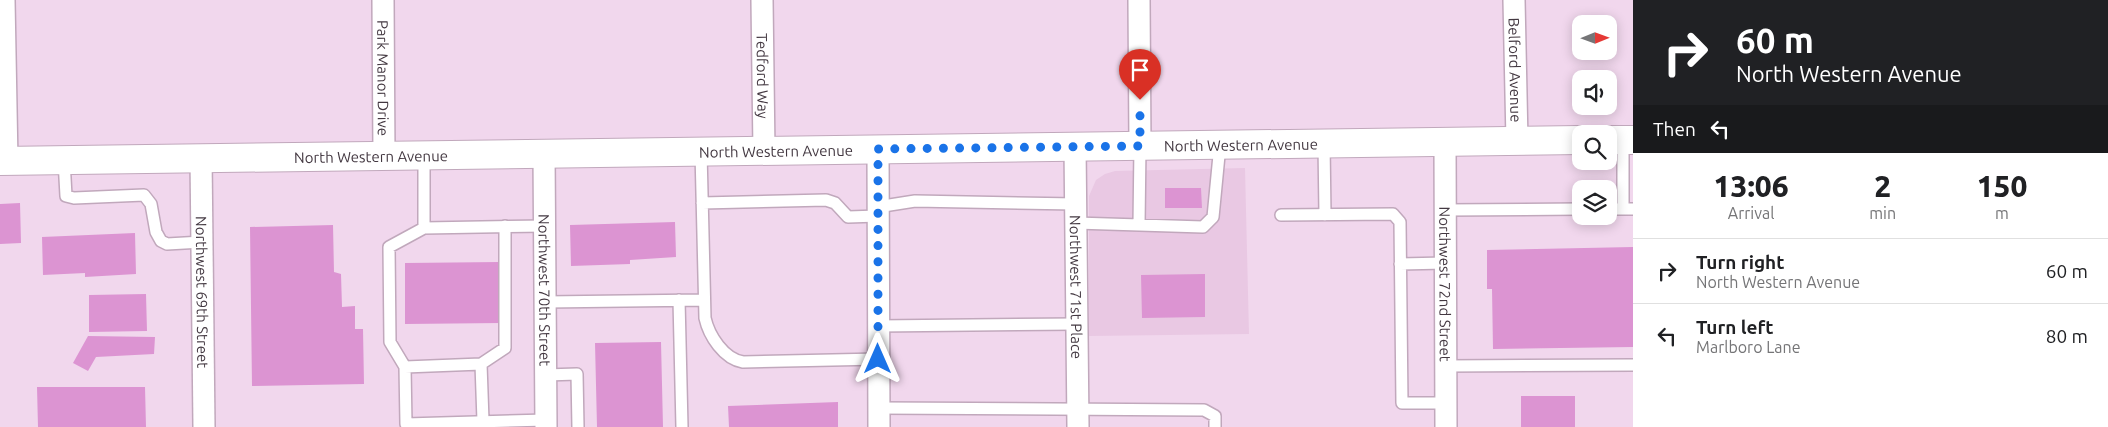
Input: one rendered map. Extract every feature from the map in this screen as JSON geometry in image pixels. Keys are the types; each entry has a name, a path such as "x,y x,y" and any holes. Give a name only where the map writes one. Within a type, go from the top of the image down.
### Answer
{"main road":[{"name":"North Western Avenue","path":"4,161 1572,140"}],"street":[{"path":"4,0 4,161"},
{"name":"Park Manor Drive","path":"383,0 384,155"},
{"name":"Tedford Way","path":"762,0 764,151"},
{"path":"1140,0 1140,146"},
{"name":"Belford Avenue","path":"1514,0 1517,141"},
{"name":"Northwest 72nd Street","path":"1445,142 1446,427"},
{"name":"Northwest 71st Place","path":"1075,146 1078,418"},
{"path":"878,149 879,417"},
{"name":"Northwest 70th Street","path":"544,154 546,423"},
{"name":"Northwest 69th Street","path":"201,157 204,427"}],"lane":[{"path":"1622,140 1628,209"},
{"path":"1324,143 1325,214"},
{"path":"702,203 826,200 835,203 848,217 877,212 915,201 1076,213 1139,225 1203,227 1213,218 1220,144"},
{"path":"1139,225 1140,146"},
{"path":"701,152 704,300 708,333 734,360 743,362 878,359"},
{"path":"424,155 424,228"},
{"path":"64,160 66,196 74,198 144,196 151,204 156,232 161,241 167,244 202,242"},
{"path":"1445,210 1572,209"},
{"path":"1281,215 1393,214 1400,222 1402,404 1446,403"},
{"path":"405,367 481,364 505,348 505,226"},
{"path":"545,226 424,228 389,247 390,342 405,367 406,424 483,421 546,423"},
{"path":"1400,264 1445,263"},
{"path":"680,300 682,427"},
{"path":"546,302 704,300"},
{"path":"878,326 1078,324"},
{"path":"481,364 483,421"},
{"path":"1446,366 1633,365"},
{"path":"546,375 577,374 578,427"},
{"path":"879,417 1078,418 1204,410 1215,416 1215,427"}],"shaded area":[{"path":"1245,168 1249,334 1089,336 1089,196 1096,180 1105,174 1115,171"}],"building":[{"path":"1165,188 1201,188 1202,208 1165,208"},
{"path":"20,203 21,243 0,244 0,204"},
{"path":"675,222 676,257 630,260 630,264 571,266 570,225"},
{"path":"333,225 334,272 341,274 342,307 355,306 355,329 363,329 364,384 252,386 250,227"},
{"path":"135,233 136,274 85,277 85,273 43,275 42,237"},
{"path":"1633,247 1633,347 1493,349 1492,289 1487,289 1487,250"},
{"path":"500,262 501,323 405,324 405,263"},
{"path":"1205,274 1205,317 1142,318 1141,275"},
{"path":"146,294 147,331 89,332 89,295"},
{"path":"88,336 155,337 154,354 96,357 88,371 73,363"},
{"path":"661,342 663,427 597,427 595,343"},
{"path":"37,387 145,387 146,427 38,427"},
{"path":"1521,396 1575,396 1575,427 1521,427"},
{"path":"838,402 838,427 729,427 728,406"}],"route":[{"path":"878,359 878,149 1140,146 1140,100"}]}
